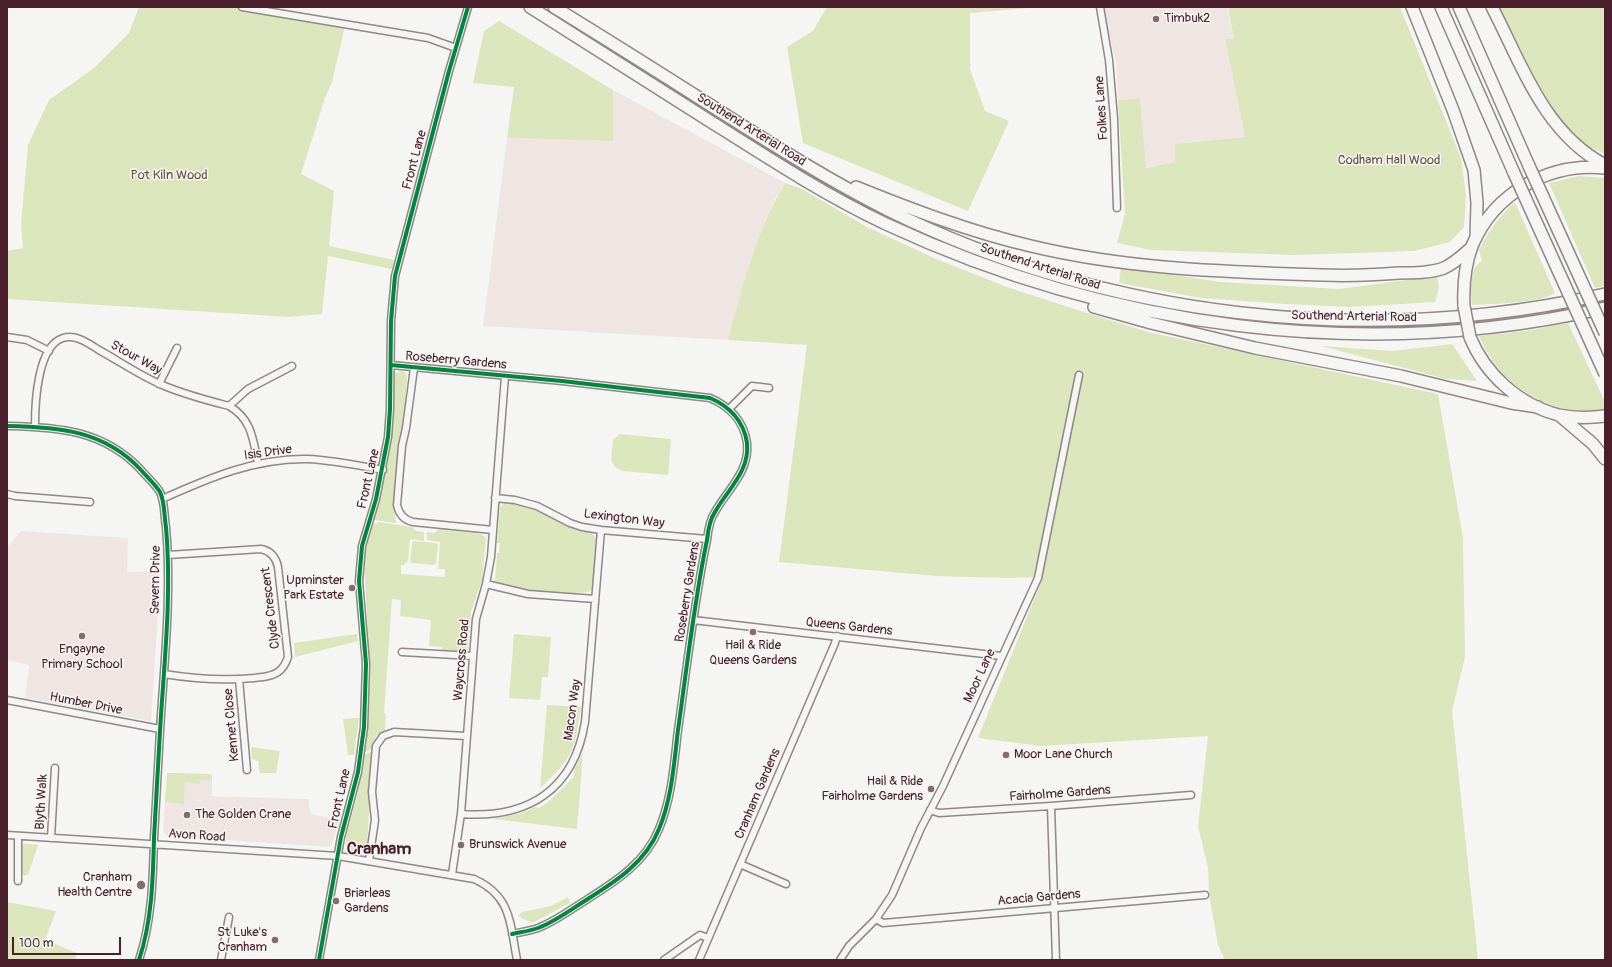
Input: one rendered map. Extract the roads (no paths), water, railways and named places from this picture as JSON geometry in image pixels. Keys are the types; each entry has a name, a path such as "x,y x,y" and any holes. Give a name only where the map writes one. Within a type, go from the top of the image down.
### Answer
{"highway":[{"name":"Southend Arterial Road","path":"530,7 787,170 885,223 976,262 1052,288 1123,306 1230,325 1338,333 1412,332 1499,325 1558,317 1605,308"},
{"name":"Southend Arterial Road","path":"554,7 794,158 860,196 890,212 954,240 1056,276 1126,294 1232,312 1268,316 1338,320 1375,321 1482,314 1556,304 1605,294"},
{"path":"1412,7 1453,110 1474,170 1477,202 1474,242 1465,276 1464,306 1470,336 1480,358 1496,379 1507,388 1538,407 1560,415 1581,417 1605,416"},
{"path":"1440,7 1605,374"},
{"path":"1459,7 1605,333"},
{"path":"1492,7 1544,108 1571,141 1585,152 1605,164"},
{"path":"794,158 884,198 956,224 1031,246 1109,261 1204,269 1317,275 1372,275 1426,272 1438,269 1452,263 1474,242 1485,223 1503,202 1522,186 1539,178 1563,170 1577,168 1605,168"},
{"path":"885,223 948,256 1015,284 1151,323 1254,348 1402,376 1511,403 1538,407"},
{"path":"1560,415 1593,444 1605,459"}],"street":[{"path":"242,7 428,38 456,48"},
{"name":"Front Lane","path":"319,960 338,856 358,772 364,727 366,664 359,581 362,546 383,470 388,437 390,409 391,320 395,276 468,7"},
{"name":"Folkes Lane","path":"1100,7 1109,60 1113,97 1116,208"},
{"path":"7,337 27,340 49,351"},
{"name":"Stour Way","path":"35,426 36,393 39,379 49,351 58,340 64,337 77,338 159,384 229,406 238,411 248,424 258,463"},
{"path":"159,384 177,348"},
{"name":"Roseberry Gardens","path":"391,365 710,398 729,409 738,418 744,430 747,443 747,456 741,475 714,513 707,539 693,620 669,796 655,837 641,858 617,881 550,922 537,928 512,934"},
{"path":"229,406 248,389 292,366"},
{"path":"414,368 406,428 402,446 397,505 399,512 407,520 413,522 493,530"},
{"name":"Waycross Road","path":"452,874 461,814 476,619 489,570 505,376"},
{"name":"Moor Lane","path":"840,960 849,946 876,919 892,895 1038,578 1079,376"},
{"path":"729,409 752,386 769,388"},
{"name":"Severn Drive","path":"7,426 51,427 85,434 109,445 136,464 157,488 162,499 168,555 164,674 153,883 149,921 139,960"},
{"name":"Isis Drive","path":"162,499 208,479 258,463 289,460 312,460 383,470"},
{"path":"7,494 15,496 90,502"},
{"name":"Lexington Way","path":"495,498 526,502 570,523 582,527 707,539"},
{"name":"Macon Way","path":"461,814 493,813 524,807 539,800 550,791 575,759 583,735 601,530"},
{"name":"Clyde Crescent","path":"164,674 194,679 239,679 270,676 277,673 286,663 288,657 277,560 270,552 260,549 168,555"},
{"path":"486,584 528,594 595,599"},
{"name":"Queens Gardens","path":"693,620 1002,656"},
{"name":"Cranham Gardens","path":"699,960 837,636"},
{"path":"402,652 473,656"},
{"name":"Kennet Close","path":"239,679 247,770"},
{"name":"Humber Drive","path":"7,700 160,729"},
{"path":"369,861 375,820 372,792 375,753 376,746 380,739 386,734 394,732 466,736"},
{"name":"Blyth Walk","path":"51,838 55,768"},
{"name":"Fairholme Gardens","path":"930,810 939,813 1051,806 1192,794"},
{"path":"1051,806 1056,960"},
{"name":"Avon Road","path":"7,835 338,856"},
{"path":"18,836 18,881"},
{"path":"338,856 452,874 482,882 497,894 506,908 517,960"},
{"path":"740,864 786,884"},
{"name":"Acacia Gardens","path":"876,919 883,923 1205,895"},
{"path":"222,960 229,916"},
{"path":"664,960 700,935 708,938"}],"place":[{"name":"Timbuk2","path":"1156,19"},
{"name":"Upminster Park Estate","path":"352,588"},
{"name":"Hail & Ride Queens Gardens","path":"753,632"},
{"name":"Engayne Primary School","path":"82,636"},
{"name":"Moor Lane Church","path":"1006,755"},
{"name":"Hail & Ride Fairholme Gardens","path":"931,789"},
{"name":"The Golden Crane","path":"187,815"},
{"name":"Brunswick Avenue","path":"461,845"},
{"name":"Cranham Health Centre","path":"141,885"},
{"name":"Briarleas Gardens","path":"336,901"},
{"name":"St Luke's Cranham","path":"275,940"}],"district":[{"name":"Cranham","path":"379,850"}],"park label":[{"name":"Codham Hall Wood","path":"1389,161"},
{"name":"Pot Kiln Wood","path":"169,176"}]}
